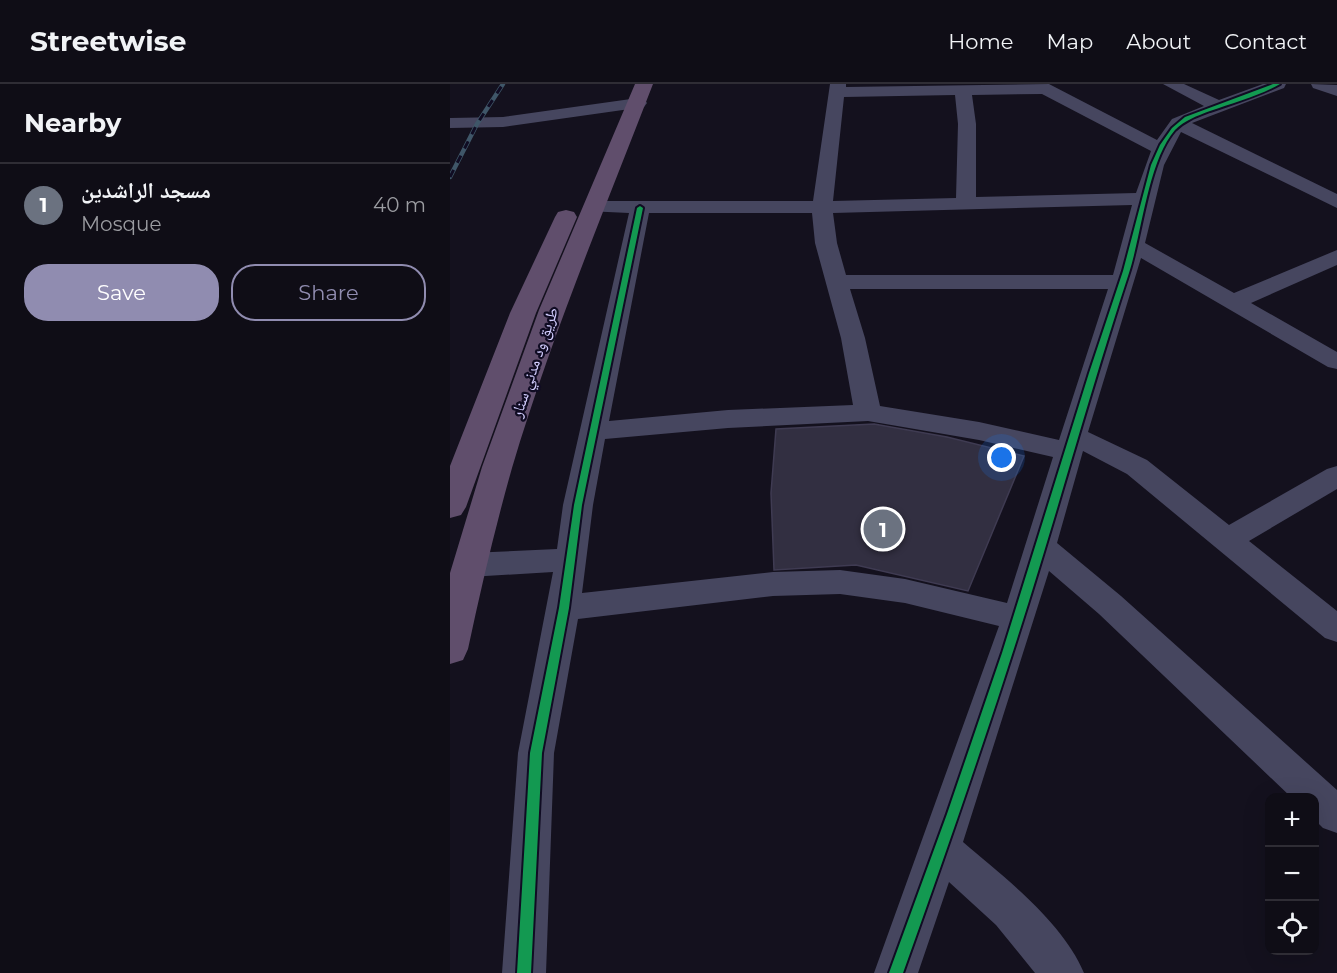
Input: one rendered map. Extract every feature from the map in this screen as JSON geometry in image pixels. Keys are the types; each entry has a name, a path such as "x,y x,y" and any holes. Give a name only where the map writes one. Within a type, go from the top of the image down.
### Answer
{"highway":[{"name":"طريق ود مدني سنار","path":"450,649 469,565 497,467 552,310 593,207 631,94"},
{"name":"طريق ود مدني سنار","path":"450,507 523,313 631,94"}],"street":[{"path":"1171,84 1218,106"},
{"path":"896,973 942,850 1041,546 1135,246 1160,149 1178,123 1278,84"},
{"path":"1319,84 1337,92"},
{"path":"868,413 853,338 836,282 822,207 827,153 838,88 963,90 1041,86 1160,149"},
{"path":"963,90 967,124 966,202"},
{"path":"450,123 503,122 631,94"},
{"path":"1178,123 1337,202"},
{"path":"593,207 822,207 1146,199"},
{"path":"524,973 536,753 564,608 578,505 640,208"},
{"path":"1135,246 1337,362"},
{"path":"1234,302 1337,257"},
{"path":"836,282 1122,282"},
{"path":"595,431 728,419 868,413 1072,443 1137,468 1337,628"},
{"path":"1227,540 1337,476"},
{"path":"1041,546 1110,605 1337,815"},
{"path":"469,565 570,560"},
{"path":"564,608 773,584 840,582 904,591 1017,618"},
{"path":"942,850 1011,910 1062,973"}],"building":[{"path":"874,424 947,437 1024,456 968,591 856,565 774,570 771,493 776,429"}],"railway":[{"path":"450,177 477,124 503,84"}],"cycle path":[{"path":"896,973 1007,653 1092,373 1126,271 1154,165 1163,145 1174,129 1187,118 1278,84"},
{"path":"524,973 536,753 564,608 578,505 640,208"}],"place":[{"name":"مسجد الراشدين","path":"883,529"}]}
